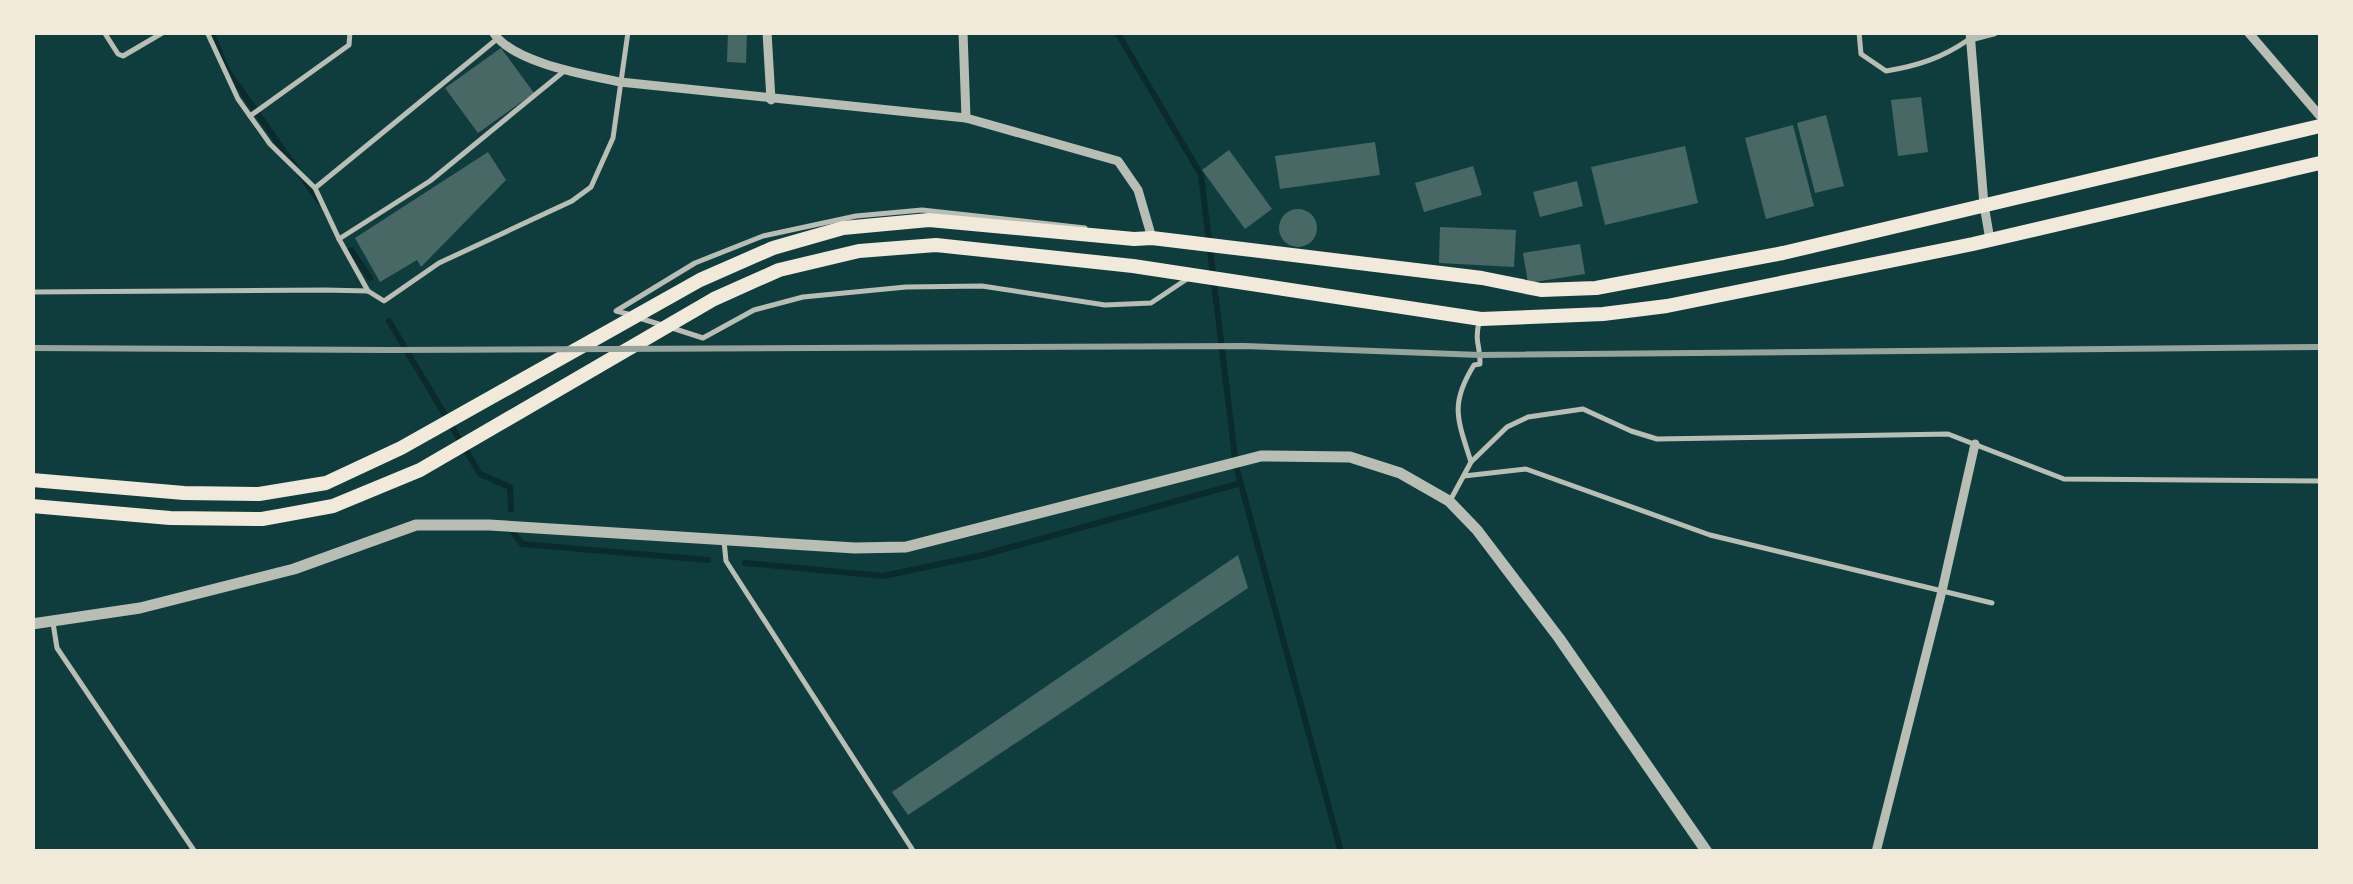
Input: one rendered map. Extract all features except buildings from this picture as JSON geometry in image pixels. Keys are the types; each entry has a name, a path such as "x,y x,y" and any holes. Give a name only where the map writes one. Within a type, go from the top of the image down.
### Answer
{"main road":[{"path":"32,480 184,493 259,494 326,483 401,448 700,280 772,248 843,228 928,220 1192,241 1482,278 1541,290 1596,288 1783,253 2320,126"},
{"path":"32,506 170,518 262,519 333,506 420,470 714,300 779,270 860,251 936,246 1133,266 1480,318 1602,314 1668,306 1990,240 2320,163"},
{"path":"1783,253 1792,280"}],"street":[{"path":"767,32 771,100"},
{"path":"963,32 966,118"},
{"path":"1990,240 1970,35 1994,32"},
{"path":"2248,32 2320,116"},
{"path":"495,36 530,57 565,70 620,82 966,118 1118,161 1138,190 1152,238"},
{"path":"1876,852 1975,444"},
{"path":"32,624 140,608 294,569 416,526 489,525 855,548 906,547 1261,456 1350,458 1400,472 1450,502 1509,570 1707,852"}],"lane":[{"path":"104,32 123,56 164,32"},
{"path":"208,32 238,100 270,144 315,188 368,291 384,301 438,263 592,188 613,138 628,32"},
{"path":"250,116 349,45 350,32"},
{"path":"1859,32 1862,54 1886,71 1918,66 1949,53 1970,35"},
{"path":"315,188 495,36"},
{"path":"339,239 430,181 565,70"},
{"path":"1152,238 1129,239 1069,225 922,210 856,216 746,243 695,263 616,310 702,338 754,310 803,297 906,287 982,286 1105,305 1151,304 1191,276"},
{"path":"32,292 368,291"},
{"path":"1470,462 1456,412 1464,382 1474,365 1480,364 1474,343 1480,318"},
{"path":"1450,502 1470,462 1507,427 1528,418 1582,408 1657,439 1948,434 2064,479 2320,481"},
{"path":"1464,476 1526,469 1710,536 1992,604"},
{"path":"723,538 726,561 914,852"},
{"path":"53,623 57,648 194,852"}],"waterway":[{"path":"211,32 227,70 319,201"},
{"path":"1117,32 1201,175 1236,466 1341,852"},
{"path":"351,250 370,278"},
{"path":"389,321 480,474 510,487 511,509"},
{"path":"745,563 883,576 983,555 1241,483"},
{"path":"511,529 522,544 708,560"}],"railway":[{"path":"32,348 1244,346 1480,355 2320,347"}]}
